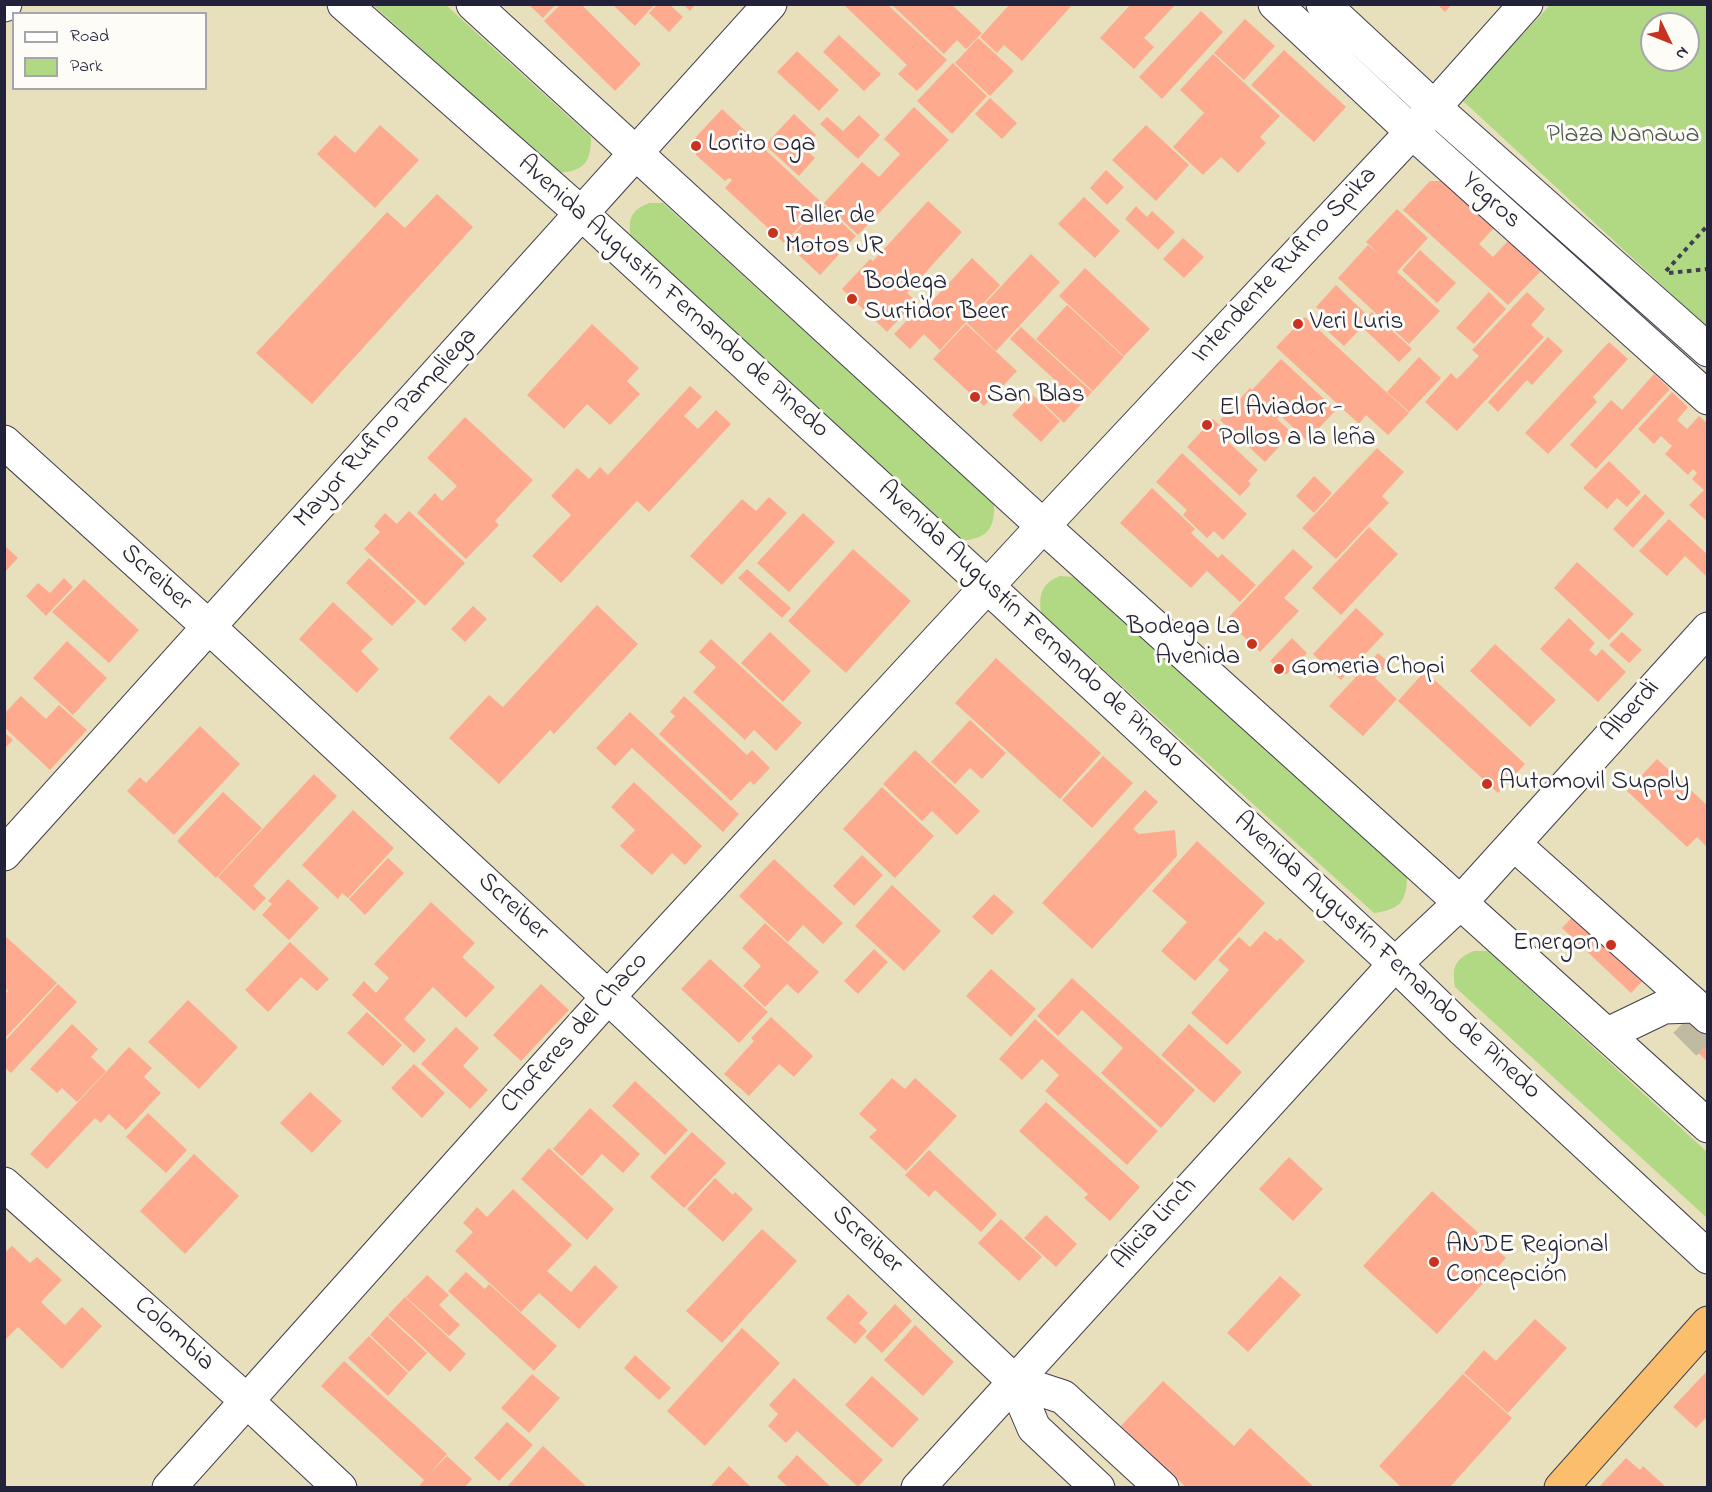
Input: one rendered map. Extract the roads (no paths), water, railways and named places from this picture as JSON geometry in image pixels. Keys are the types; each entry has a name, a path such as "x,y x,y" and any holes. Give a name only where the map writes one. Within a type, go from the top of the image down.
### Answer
{"highway":[{"path":"1561,1488 1707,1323"}],"street":[{"name":"Avenida Augustín Fernando de Pinedo","path":"344,4 582,214 987,586 1395,963 1462,1029 1707,1257"},
{"path":"473,4 1460,903 1608,1034 1702,1109"},
{"name":"Mayor Rufino Pampliega","path":"4,854 770,4"},
{"name":"Yegros","path":"1275,4 1412,132 1707,398"},
{"name":"Yegros","path":"1323,4 1434,107 1707,350"},
{"name":"Intendente Rufino Spika","path":"987,586 1412,132 1526,4"},
{"name":"Screiber","path":"4,442 209,627 608,997 1014,1381 1034,1428 1098,1488"},
{"name":"Choferes del Chaco","path":"169,1488 608,997 987,586"},
{"name":"Alberdi","path":"1460,903 1707,629"},
{"path":"1514,844 1688,1013"},
{"name":"Alicia Linch","path":"918,1488 1395,963 1460,903"},
{"path":"1608,1034 1688,1013"},
{"name":"Colombia","path":"4,1184 247,1401 340,1488"},
{"name":"Screiber","path":"1014,1381 1063,1397 1162,1488"}],"tunnel":[{"path":"1685,1021 1708,1044"}],"place":[{"name":"Lorito Oga","path":"696,146"},
{"name":"Taller de Motos JR","path":"773,233"},
{"name":"Bodega Surtidor Beer","path":"852,299"},
{"name":"Veri Luris","path":"1298,324"},
{"name":"San Blas","path":"975,397"},
{"name":"El Aviador - Pollos a la leña","path":"1207,425"},
{"name":"Bodega La Avenida","path":"1252,644"},
{"name":"Gomeria Chopi","path":"1279,669"},
{"name":"Automovil Supply","path":"1487,784"},
{"name":"Energon","path":"1611,945"},
{"name":"ANDE Regional Concepción","path":"1434,1262"}],"park label":[{"name":"Plaza Nanawa","path":"1623,137"}]}
